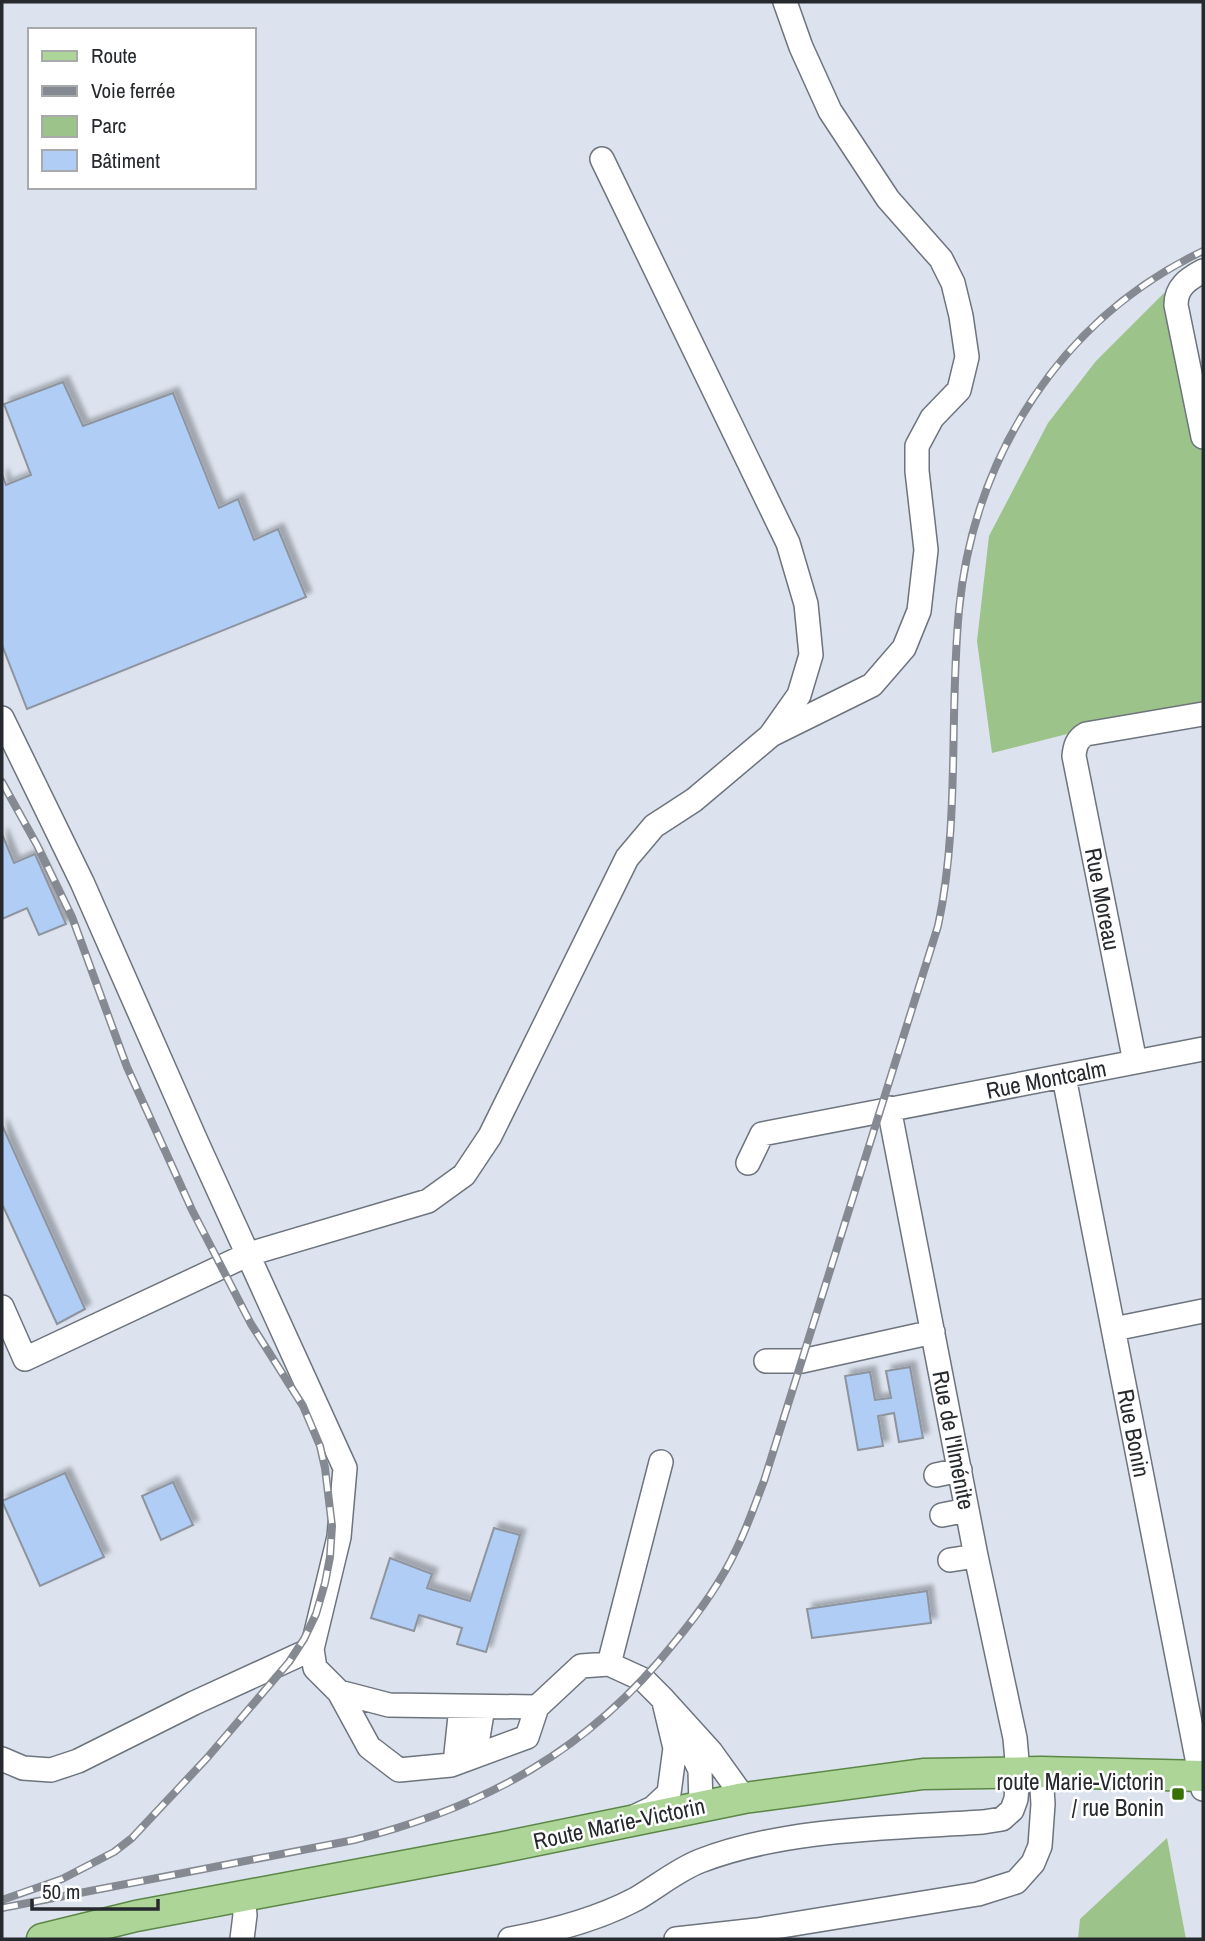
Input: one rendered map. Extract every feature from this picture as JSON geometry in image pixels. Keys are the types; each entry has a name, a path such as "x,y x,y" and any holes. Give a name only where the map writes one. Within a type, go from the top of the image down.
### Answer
{"main road":[{"name":"Route Marie-Victorin","path":"42,1939 135,1916 494,1850 744,1798 923,1774 1030,1772 1202,1780"}],"street":[{"path":"2,1307 26,1359 249,1254 428,1201 464,1175 490,1136 627,858 654,827 694,800 770,736 872,685 904,648 919,611 926,550 917,471 917,446 932,418 960,390 967,357 961,316 953,283 941,259 888,199 830,111 785,2"},
{"path":"601,159 788,543 806,604 811,655 799,695 770,736"},
{"path":"1203,271 1180,288 1176,296 1203,437"},
{"name":"Rue Moreau","path":"1135,1062 1074,756 1080,737 1203,714"},
{"path":"2,718 82,882 345,1468 339,1536 312,1649 315,1668 339,1692 369,1746 400,1770 465,1760 527,1737 537,1707 581,1666 608,1664 643,1679 711,1752 744,1798"},
{"name":"Rue Montcalm","path":"748,1163 762,1134 1203,1049"},
{"name":"Rue Bonin","path":"1063,1077 1202,1780"},
{"name":"Rue de l'Ilménite","path":"889,1108 976,1556 1015,1738 1030,1772"},
{"path":"1114,1329 1203,1311"},
{"path":"766,1361 802,1360 933,1332"},
{"path":"608,1664 661,1461"},
{"path":"936,1475 960,1471"},
{"path":"942,1515 967,1510"},
{"path":"950,1560 976,1556"},
{"path":"2,1759 23,1768 51,1770 78,1761 194,1703 312,1649"},
{"path":"339,1692 389,1705 537,1707"},
{"path":"663,1699 694,1753 700,1770 701,1806"},
{"path":"628,1820 653,1808 669,1793 675,1748 663,1699"},
{"path":"362,1734 379,1702"},
{"path":"465,1760 472,1707"},
{"path":"510,1939 582,1923 637,1898 698,1862 772,1841 1002,1819 1012,1810 1030,1772"},
{"path":"676,1939 757,1930 978,1894 1016,1882 1033,1863 1040,1846 1043,1804 1030,1772"},
{"path":"242,1939 245,1915 243,1897"}],"green space":[{"path":"1168,289 1203,458 1203,705 1079,731 992,753 977,641 989,536 1048,423 1096,361"},
{"path":"1167,1838 1186,1939 1078,1939 1080,1919"}],"building":[{"path":"63,382 83,426 173,393 219,508 238,499 254,540 278,529 306,597 27,709 2,645 2,474 6,485 31,475 4,404"},
{"path":"2,834 14,863 35,854 66,924 39,935 27,908 2,919"},
{"path":"2,1125 85,1309 57,1324 2,1204"},
{"path":"910,1367 923,1438 899,1442 894,1413 878,1416 883,1446 858,1450 845,1376 870,1372 875,1400 891,1398 886,1371"},
{"path":"65,1473 104,1557 40,1586 2,1501"},
{"path":"173,1482 193,1525 161,1540 142,1496"},
{"path":"494,1528 520,1535 486,1652 457,1644 462,1628 419,1615 414,1631 371,1618 390,1558 432,1574 427,1588 470,1601"},
{"path":"927,1591 931,1623 812,1638 807,1609"}],"railway":[{"path":"2,1908 354,1840 448,1810 532,1769 570,1744 607,1714 641,1681 700,1610 736,1550 764,1481 938,926 945,887 952,808 959,610 968,553 983,498 1005,446 1033,398 1067,354 1107,314 1152,280 1203,251"},
{"path":"2,782 72,917 127,1067 192,1210 251,1324 303,1406 320,1446 332,1526 325,1583 316,1614 304,1639 289,1662 207,1758 132,1838 114,1852 62,1879 2,1900"}],"place":[{"name":"route Marie-Victorin / rue Bonin","path":"1178,1794"}]}
